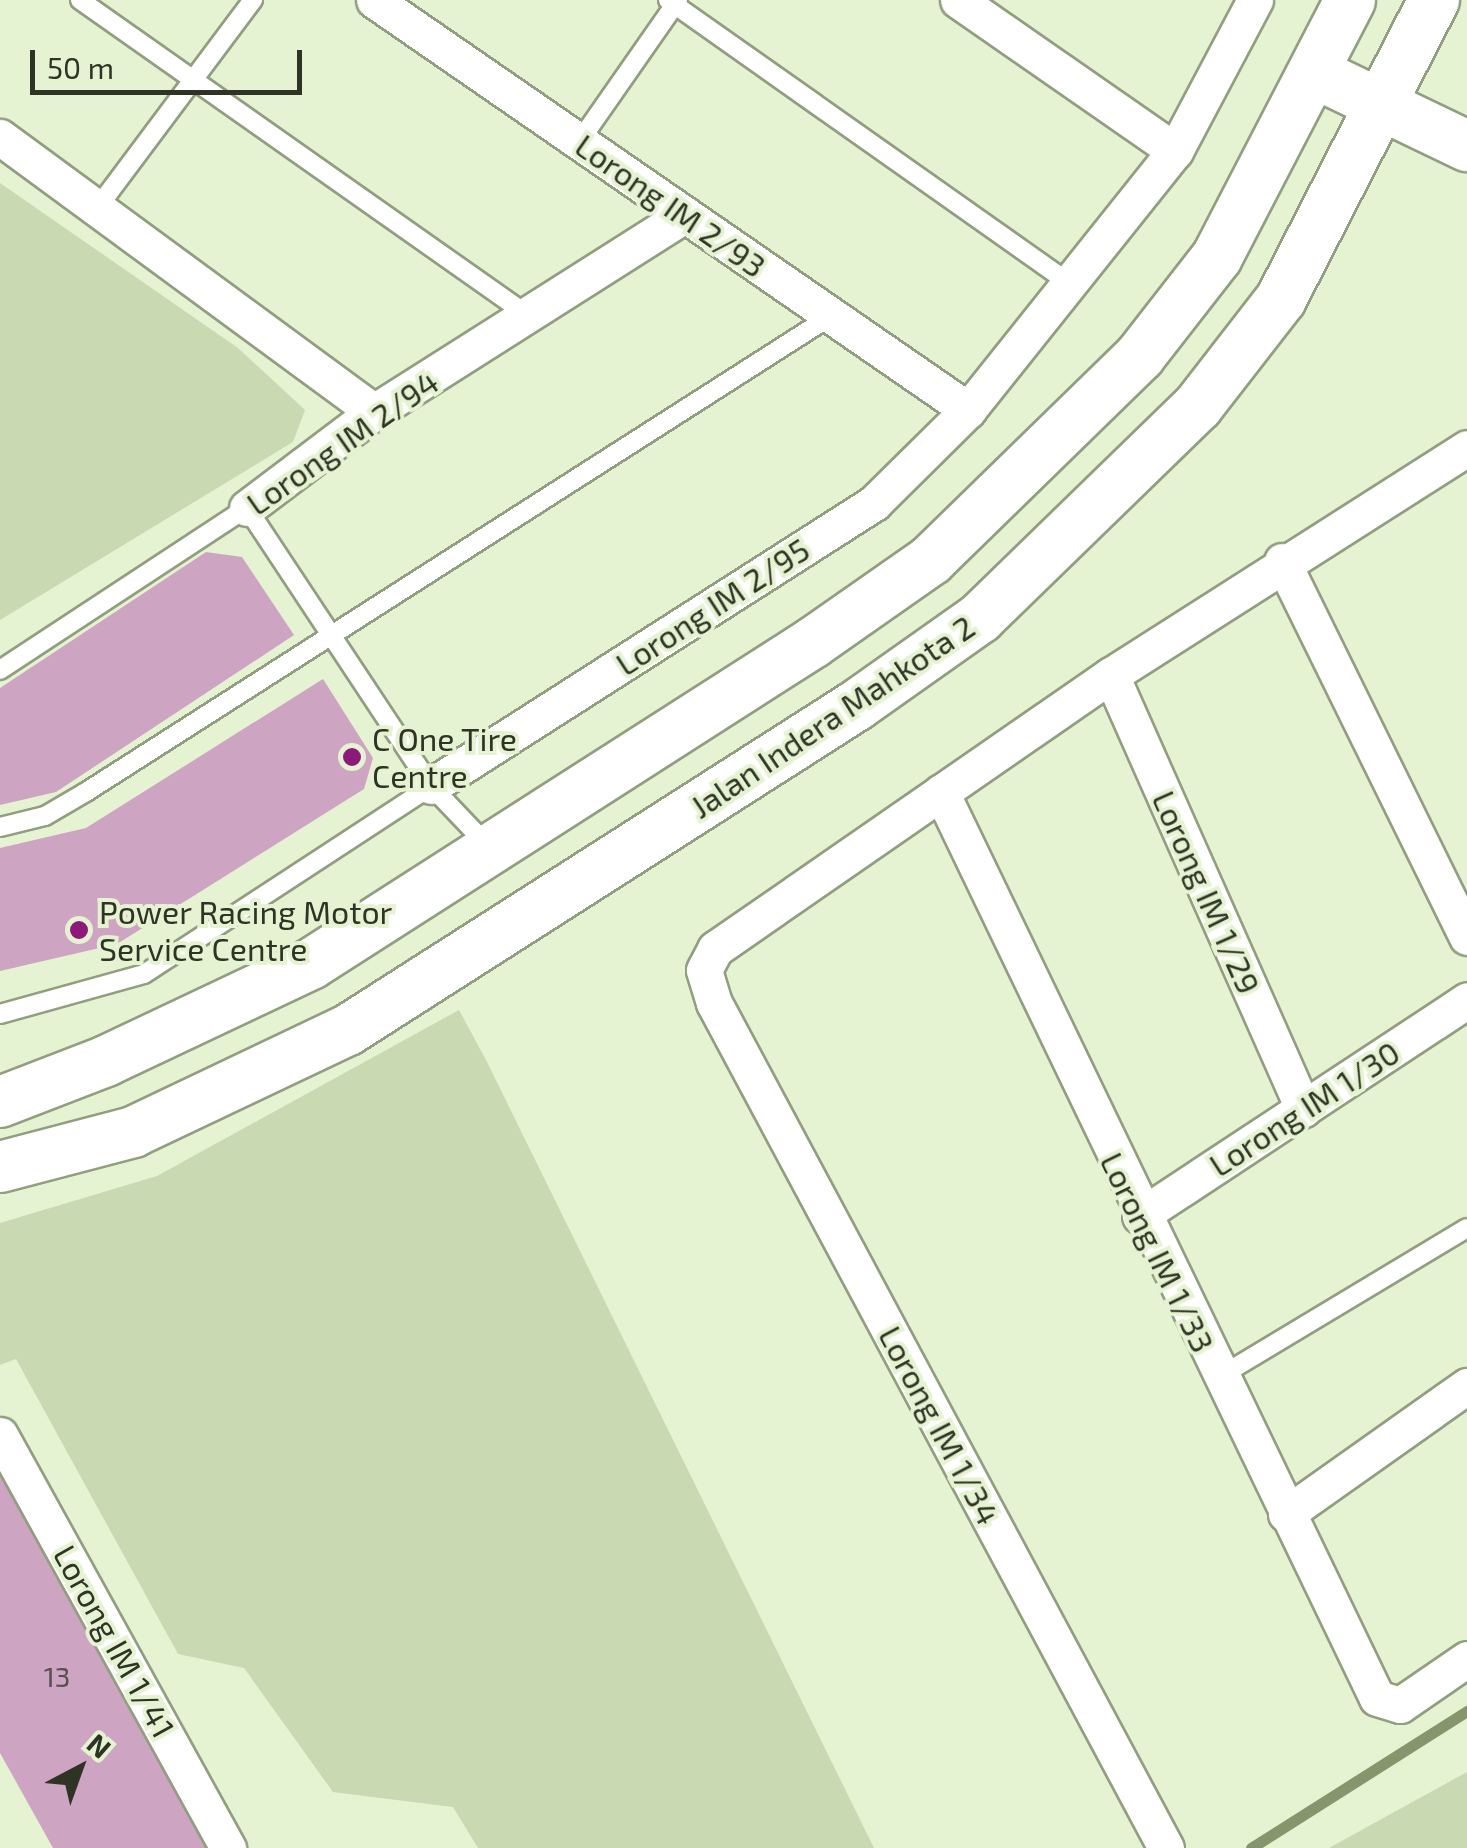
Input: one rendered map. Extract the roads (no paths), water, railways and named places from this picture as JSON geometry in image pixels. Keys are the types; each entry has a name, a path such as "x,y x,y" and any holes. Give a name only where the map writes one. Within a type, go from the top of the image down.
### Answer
{"street":[{"name":"Lorong IM 2/93","path":"374,0 968,410"},
{"path":"958,0 1175,151"},
{"path":"0,1102 106,1061 310,964 814,642 932,560 1140,356 1217,256 1316,73 1350,0"},
{"name":"Jalan Indera Mahkota 2","path":"0,1167 133,1132 348,1030 857,705 980,618 1198,406 1282,299 1384,105 1434,0"},
{"name":"Lorong IM 2/95","path":"431,786 874,502 968,410 1175,151 1247,4"},
{"path":"1316,73 1467,146"},
{"path":"0,137 95,211 374,412"},
{"name":"Lorong IM 2/94","path":"247,508 374,412 532,318 684,214"},
{"path":"940,792 1282,561 1467,448"},
{"path":"1282,561 1467,936"},
{"name":"Lorong IM 1/29","path":"1110,675 1303,1108"},
{"name":"Lorong IM 1/34","path":"940,792 716,949 704,970 714,1003 1166,1848"},
{"name":"Lorong IM 1/33","path":"940,792 1218,1378 1377,1698 1388,1705 1400,1705 1467,1659"},
{"name":"Lorong IM 1/30","path":"1140,1216 1467,1000"},
{"path":"1286,1514 1467,1386"},
{"name":"Lorong IM 1/41","path":"0,1436 228,1848"}],"lane":[{"path":"80,0 532,318"},
{"path":"95,211 253,0"},
{"path":"578,142 674,2 1068,283"},
{"path":"0,827 44,816 86,792 330,631 832,316"},
{"path":"247,508 431,786 490,848"},
{"name":"Lorong IM 2/94","path":"0,670 247,508"},
{"name":"Lorong IM 2/95","path":"0,1014 144,974 431,786"},
{"path":"1218,1378 1467,1228"}],"waterway":[{"path":"1251,1848 1467,1711"}],"place":[{"name":"C One Tire Centre","path":"352,757"},
{"name":"Power Racing Motor Service Centre","path":"79,930"}]}
